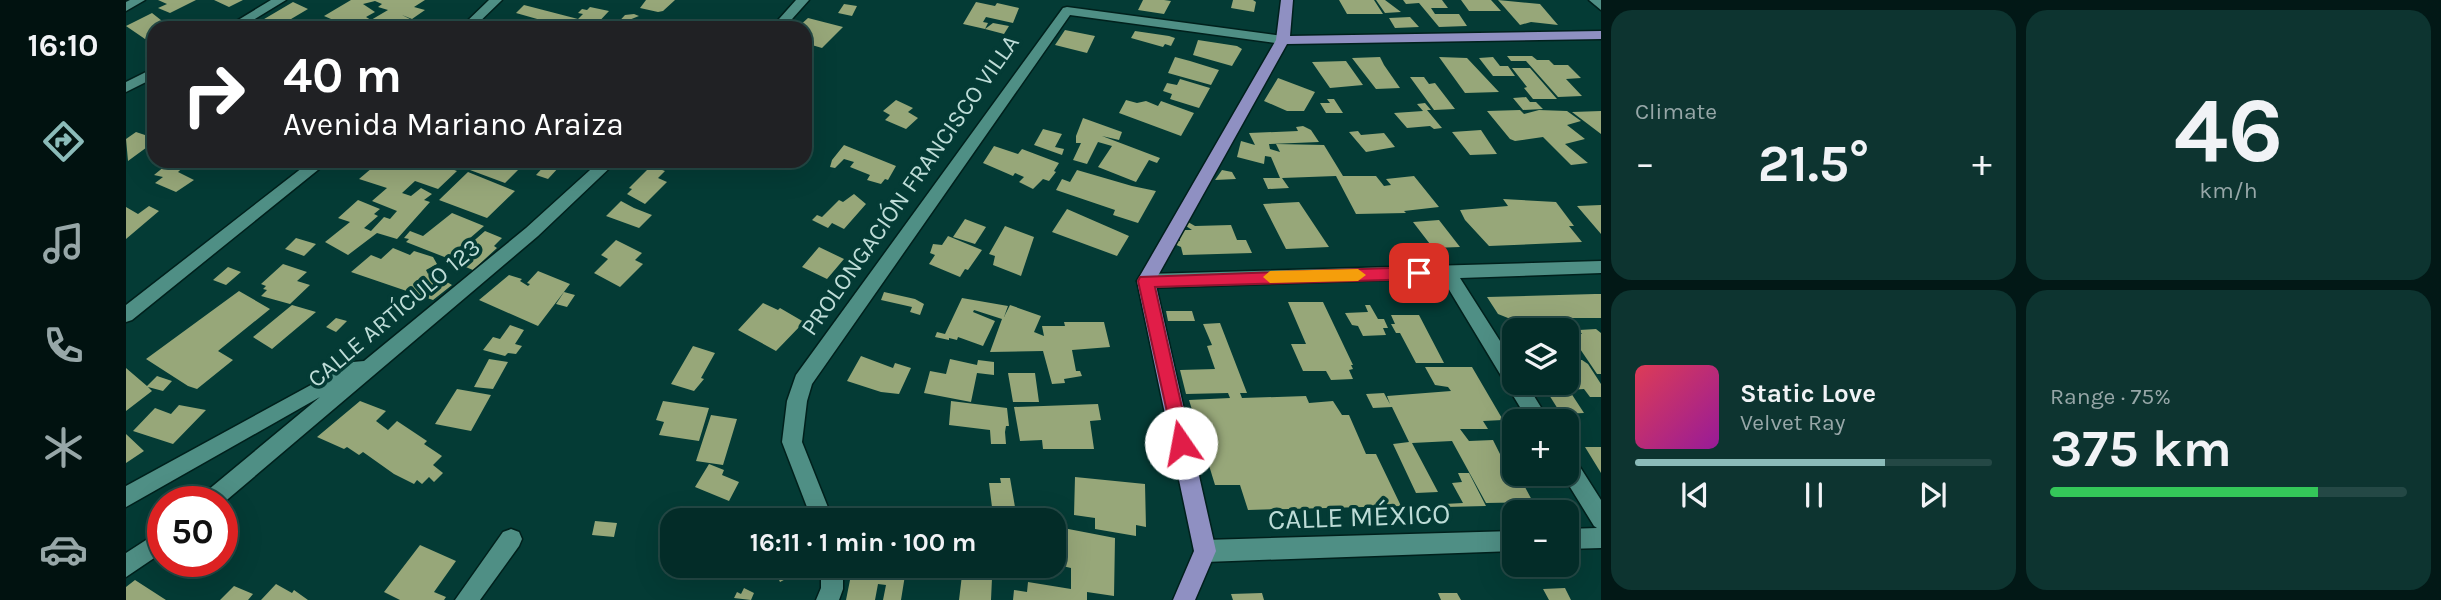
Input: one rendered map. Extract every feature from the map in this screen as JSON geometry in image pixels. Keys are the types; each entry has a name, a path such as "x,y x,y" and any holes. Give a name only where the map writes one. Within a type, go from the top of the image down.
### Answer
{"main road":[{"path":"1184,600 1205,551 1146,281 1283,40 1287,0"},
{"path":"1283,40 1601,35"}],"street":[{"path":"126,7 138,0"},
{"path":"243,21 280,0"},
{"path":"474,21 496,0"},
{"path":"784,21 803,0"},
{"path":"1595,0 1601,6"},
{"name":"PROLONGACIÓN FRANCISCO VILLA","path":"817,508 792,442 797,401 803,381 1066,11 1283,40"},
{"path":"126,88 147,76"},
{"path":"126,315 312,168"},
{"name":"CALLE ARTÍCULO 123","path":"230,486 532,232 602,168"},
{"path":"1146,281 1601,267"},
{"path":"1447,272 1502,360"},
{"path":"126,497 179,470 301,396 379,359"},
{"path":"1579,484 1601,519"},
{"path":"466,600 511,538"},
{"path":"1579,539 1601,538"},
{"name":"CALLE MÉXICO","path":"1205,551 1502,541"},
{"path":"126,566 147,551"},
{"path":"827,600 832,589 832,578"}],"building":[{"path":"158,0 196,0 170,13 158,8 167,4"},
{"path":"214,0 243,0 229,7"},
{"path":"351,0 425,0 414,7 425,10 412,19 402,15 410,21 336,21 324,16","holes":["375,1 382,4 378,7 388,10 371,20 366,17 375,12 363,4"]},
{"path":"646,0 675,0 658,12 640,8"},
{"path":"1143,0 1171,1 1164,14 1138,10"},
{"path":"1233,0 1253,0 1256,2 1254,12 1231,8"},
{"path":"1339,0 1374,0 1383,14 1347,14"},
{"path":"1376,0 1385,0 1401,12 1385,13"},
{"path":"1403,0 1442,0 1448,8 1431,8 1435,14 1459,14 1467,26 1439,27 1419,3 1406,4"},
{"path":"1461,0 1491,0 1501,11 1469,11"},
{"path":"1498,0 1540,4 1558,25 1531,22 1520,25"},
{"path":"293,2 308,9 288,21 261,21"},
{"path":"976,2 1019,8 1013,23 986,17 983,22 988,23 985,29 963,24"},
{"path":"844,4 857,6 852,16 838,13"},
{"path":"524,5 578,19 583,14 578,13 582,9 587,10 590,7 609,11 600,21 544,21 516,13"},
{"path":"152,13 162,21 147,21 145,39 126,26"},
{"path":"625,15 639,16 629,20 633,21 619,21"},
{"path":"1410,17 1419,27 1395,28 1389,18"},
{"path":"808,18 843,27 822,48 812,45 812,21 805,21"},
{"path":"993,23 1009,26 1004,34 985,29"},
{"path":"1065,30 1095,36 1087,53 1055,45"},
{"path":"1135,31 1175,38 1171,46 1165,44 1163,47 1131,38"},
{"path":"1198,40 1242,49 1232,66 1193,55"},
{"path":"1507,56 1532,56 1537,60 1549,60 1554,65 1568,65 1581,78 1566,79 1582,96 1558,97 1526,61 1511,61"},
{"path":"1175,57 1219,70 1211,85 1168,73"},
{"path":"1380,57 1400,88 1376,89 1352,58"},
{"path":"1439,57 1467,58 1499,92 1465,93"},
{"path":"1493,57 1500,66 1508,66 1515,76 1493,76 1479,58"},
{"path":"1346,61 1363,85 1330,88 1312,62"},
{"path":"1512,68 1530,68 1557,99 1533,99"},
{"path":"1410,77 1424,77 1429,84 1435,83 1455,109 1434,110"},
{"path":"1278,78 1315,92 1304,111 1287,111 1264,101"},
{"path":"1180,79 1210,88 1199,108 1170,99 1172,94 1163,91 1167,83 1177,85"},
{"path":"1526,97 1543,109 1523,110 1513,98"},
{"path":"1327,99 1334,99 1343,113 1326,113 1320,103 1330,103"},
{"path":"896,100 913,108 908,112 918,118 906,129 885,120 890,115 883,111"},
{"path":"1126,100 1137,103 1146,101 1158,106 1161,101 1194,113 1181,136 1119,113"},
{"path":"1425,103 1431,110 1427,110 1442,128 1407,128 1394,113 1423,111 1417,104"},
{"path":"1520,110 1524,114 1539,110 1567,111 1581,121 1567,125 1585,139 1565,144 1588,163 1571,165 1543,137 1515,141 1510,139 1487,111"},
{"path":"1601,111 1601,134 1572,112"},
{"path":"1083,118 1122,132 1119,140 1102,136 1160,158 1157,163 1149,160 1136,182 1098,167 1112,146 1098,142 1087,164 1073,160 1081,143 1076,143 1076,136"},
{"path":"1303,126 1311,130 1319,142 1269,144 1270,149 1280,152 1276,144 1324,145 1343,176 1376,176 1384,186 1391,185 1386,179 1414,176 1439,207 1404,211 1406,213 1356,214 1336,176 1282,178 1289,188 1268,189 1263,178 1280,178 1271,157 1265,156 1264,164 1237,157 1241,141 1255,145 1249,133 1298,131 1296,127"},
{"path":"1043,129 1062,134 1055,147 1064,149 1062,155 1034,145"},
{"path":"1481,130 1497,154 1470,155 1452,132"},
{"path":"1358,131 1361,135 1384,133 1395,147 1366,152 1349,132"},
{"path":"136,132 147,136 147,147 128,161 126,139"},
{"path":"844,145 896,166 888,180 885,179 881,184 867,180 870,175 850,167 854,162 844,159 835,168 830,167"},
{"path":"994,146 1018,154 1022,149 1059,163 1054,171 1056,172 1049,181 1043,179 1033,189 1019,182 1024,177 1015,173 1013,176 983,163"},
{"path":"162,168 182,168 178,172 194,180 176,192 155,183 163,177 154,175"},
{"path":"372,168 449,168 457,171 438,189 415,181 402,193 411,196 421,188 432,194 424,200 430,202 397,239 377,233 348,255 325,242 350,222 338,218 358,200 380,209 374,214 378,216 364,228 371,231 384,217 390,219 397,211 372,201 387,188 359,179"},
{"path":"472,168 520,168 505,183 470,170"},
{"path":"542,168 558,168 548,179 536,175"},
{"path":"649,168 665,171 658,178 667,182 645,204 627,194 632,189 629,188"},
{"path":"1077,170 1156,191 1138,223 1113,215 1115,210 1056,190 1062,179 1070,182"},
{"path":"1222,170 1232,172 1236,179 1215,180"},
{"path":"468,172 515,191 487,218 439,200"},
{"path":"854,194 866,204 844,229 832,223 828,228 812,220 817,215 822,217 839,200 843,202"},
{"path":"1503,199 1556,202 1574,226 1569,226 1582,242 1489,246 1465,220 1460,210 1508,206"},
{"path":"621,201 652,215 639,228 606,216"},
{"path":"1299,202 1329,247 1286,249 1263,204"},
{"path":"1601,205 1601,234 1577,206"},
{"path":"149,206 159,211 126,239 126,207 138,214"},
{"path":"1067,209 1129,236 1117,256 1052,232"},
{"path":"452,213 484,226 447,258 406,242 409,239 404,238 410,231 423,236"},
{"path":"965,219 986,227 975,244 953,237"},
{"path":"1439,220 1460,247 1433,248 1413,222"},
{"path":"1188,222 1195,226 1231,225 1237,240 1246,240 1252,253 1183,255 1181,247 1174,244 1180,241 1179,236 1183,230 1192,230 1186,226"},
{"path":"1005,226 1034,237 1021,276 993,265 995,256 989,254"},
{"path":"485,231 502,238 494,246 497,248 473,270 451,261"},
{"path":"948,236 982,250 960,277 929,264 935,255 930,253 933,244 942,245"},
{"path":"296,238 316,244 304,256 285,249"},
{"path":"616,240 642,253 635,260 643,264 620,287 594,273 608,259 601,255"},
{"path":"819,247 844,259 827,279 802,267"},
{"path":"393,248 410,255 414,251 433,257 437,264 426,270 428,274 430,272 452,285 433,300 351,272 371,255 381,259"},
{"path":"283,264 307,272 297,281 310,285 290,304 261,296 267,290 263,289 266,286 261,284"},
{"path":"851,265 859,270 850,279 842,274"},
{"path":"228,267 241,272 226,285 213,280"},
{"path":"538,271 570,284 538,326 479,300 509,275 522,279 520,281 528,286 530,284 527,283"},
{"path":"239,291 270,309 218,351 233,360 197,389 146,359"},
{"path":"564,292 575,295 567,307 556,304"},
{"path":"884,292 915,299 924,304 920,315 910,312 912,307 881,300"},
{"path":"1601,294 1601,318 1508,318 1498,314 1487,297"},
{"path":"962,298 1008,306 1004,317 1010,305 1041,316 1034,332 1044,336 1042,326 1065,326 1064,322 1104,322 1110,347 1072,350 1076,371 1080,371 1082,376 1064,379 1065,383 1052,384 1043,351 990,352 1002,319 974,310 973,312 995,321 983,346 958,337 957,340 949,340 935,337 937,332 945,334"},
{"path":"1288,302 1323,302 1353,365 1353,369 1349,370 1353,379 1331,380 1326,371 1303,371 1291,344 1306,344"},
{"path":"763,303 778,310 780,308 804,322 776,351 738,330"},
{"path":"292,305 316,312 272,349 253,337"},
{"path":"1365,305 1370,305 1378,319 1384,319 1388,328 1383,328 1386,335 1363,336 1358,326 1352,325 1345,313 1368,312"},
{"path":"1166,311 1192,311 1195,321 1168,321"},
{"path":"1391,315 1419,315 1444,363 1416,363 1400,333 1396,333 1391,324 1395,324"},
{"path":"336,318 347,321 336,332 326,327"},
{"path":"1220,323 1247,393 1240,393 1242,398 1306,396 1309,403 1333,401 1342,415 1349,415 1366,454 1376,454 1401,506 1248,510 1240,485 1215,485 1189,400 1230,398 1228,393 1186,394 1180,370 1215,369 1207,346 1212,345 1203,324"},
{"path":"510,325 524,330 515,344 522,346 516,354 508,353 505,356 483,350 493,337 500,339"},
{"path":"1596,329 1601,333 1601,374 1597,374 1579,347 1579,334 1582,334 1579,330"},
{"path":"693,346 715,353 701,378 704,379 694,391 671,384"},
{"path":"861,356 893,368 895,363 911,368 899,394 881,392 847,381"},
{"path":"489,359 508,362 493,389 474,387"},
{"path":"950,359 977,365 978,360 994,362 994,375 977,373 971,402 924,393 930,371 946,374"},
{"path":"1579,360 1588,364 1601,384 1601,397 1590,397 1584,389 1579,389"},
{"path":"1425,367 1472,367 1502,420 1483,421 1488,429 1460,429 1469,441 1493,440 1502,454 1502,486 1524,486 1532,500 1486,503 1452,441 1412,443 1438,492 1416,493 1393,444 1409,442 1392,407 1373,408 1366,394 1384,393 1390,404 1387,396 1451,391 1448,387 1435,385"},
{"path":"126,368 147,386 157,376 172,381 163,391 148,387 152,391 126,411"},
{"path":"1008,373 1035,373 1039,402 1013,402"},
{"path":"457,389 491,395 471,431 435,424"},
{"path":"1549,395 1572,395 1584,413 1579,413 1579,409 1558,409"},
{"path":"360,401 386,411 376,421 388,430 397,421 427,441 424,444 442,456 433,465 443,473 434,482 429,477 422,484 417,480 414,484 394,474 363,452 359,455 347,447 344,449 317,437"},
{"path":"663,401 709,408 699,441 659,435 664,422 656,420"},
{"path":"951,401 1007,408 1009,426 1006,426 1005,432 1006,444 991,444 990,430 949,425"},
{"path":"1098,404 1101,420 1090,421 1094,449 1043,449 1042,440 1020,441 1014,407"},
{"path":"179,405 206,410 173,444 133,431 155,408 171,414"},
{"path":"711,415 737,419 723,465 696,461"},
{"path":"126,434 144,451 126,463"},
{"path":"1585,447 1601,447 1601,473"},
{"path":"709,464 724,470 722,475 739,482 729,501 695,487"},
{"path":"1458,473 1469,473 1486,506 1445,507 1444,504 1463,503 1452,483 1462,482"},
{"path":"1075,477 1145,484 1146,527 1136,525 1136,536 1095,529 1095,518 1074,515"},
{"path":"1000,478 1010,478 1015,507 992,507 989,483 1001,483"},
{"path":"595,521 617,523 614,537 592,535"},
{"path":"1066,529 1115,538 1114,596 1087,592 1087,600 1013,600 1014,590 1027,592 1028,582 1071,589 1071,568 1066,567"},
{"path":"420,545 456,561 434,592 446,597 444,600 400,600 384,592"},
{"path":"850,578 905,578 901,600 883,600 886,585 878,584 875,600 846,600"},
{"path":"962,578 992,578 991,600 959,600"},
{"path":"135,580 166,600 126,600 126,587"},
{"path":"276,584 292,593 294,590 308,600 261,600"},
{"path":"234,586 253,594 248,600 220,600"},
{"path":"744,588 754,593 751,600 734,598 737,592 741,594"},
{"path":"1565,588 1571,600 1549,600 1543,589"},
{"path":"1262,593 1264,600 1233,600 1231,594"},
{"path":"1438,593 1457,593 1461,600 1441,600"}],"slow traffic":[{"path":"1270,277 1358,275"}],"route":[{"path":"1181,443 1146,281 1419,273"}]}
